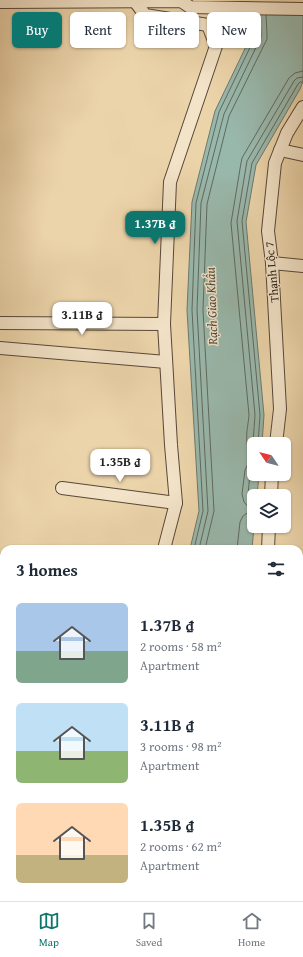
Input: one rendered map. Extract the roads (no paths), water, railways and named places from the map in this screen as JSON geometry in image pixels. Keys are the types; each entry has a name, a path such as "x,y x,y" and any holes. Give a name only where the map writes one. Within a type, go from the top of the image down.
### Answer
{"street":[{"path":"134,0 145,15 208,25 216,46 170,182 164,324 176,502 165,545"},
{"path":"0,2 181,0 190,7 303,9"},
{"name":"Thạnh Lộc 7","path":"277,437 280,409 272,263 268,231 275,163 287,133 303,107"},
{"path":"280,150 303,155"},
{"path":"272,263 303,266"},
{"path":"0,323 164,324"},
{"path":"0,348 166,362"},
{"path":"62,488 176,502"},
{"path":"268,545 269,533"}],"water":[{"name":"Rạch Giao Khẩu","path":"251,0 303,0 303,81 300,89 256,165 246,222 264,415 262,437 247,437 247,481 258,481 258,489 247,489 247,533 253,533 252,545 191,545 199,511 187,310 192,202 215,111 245,48 261,48 261,12 251,12"}]}
